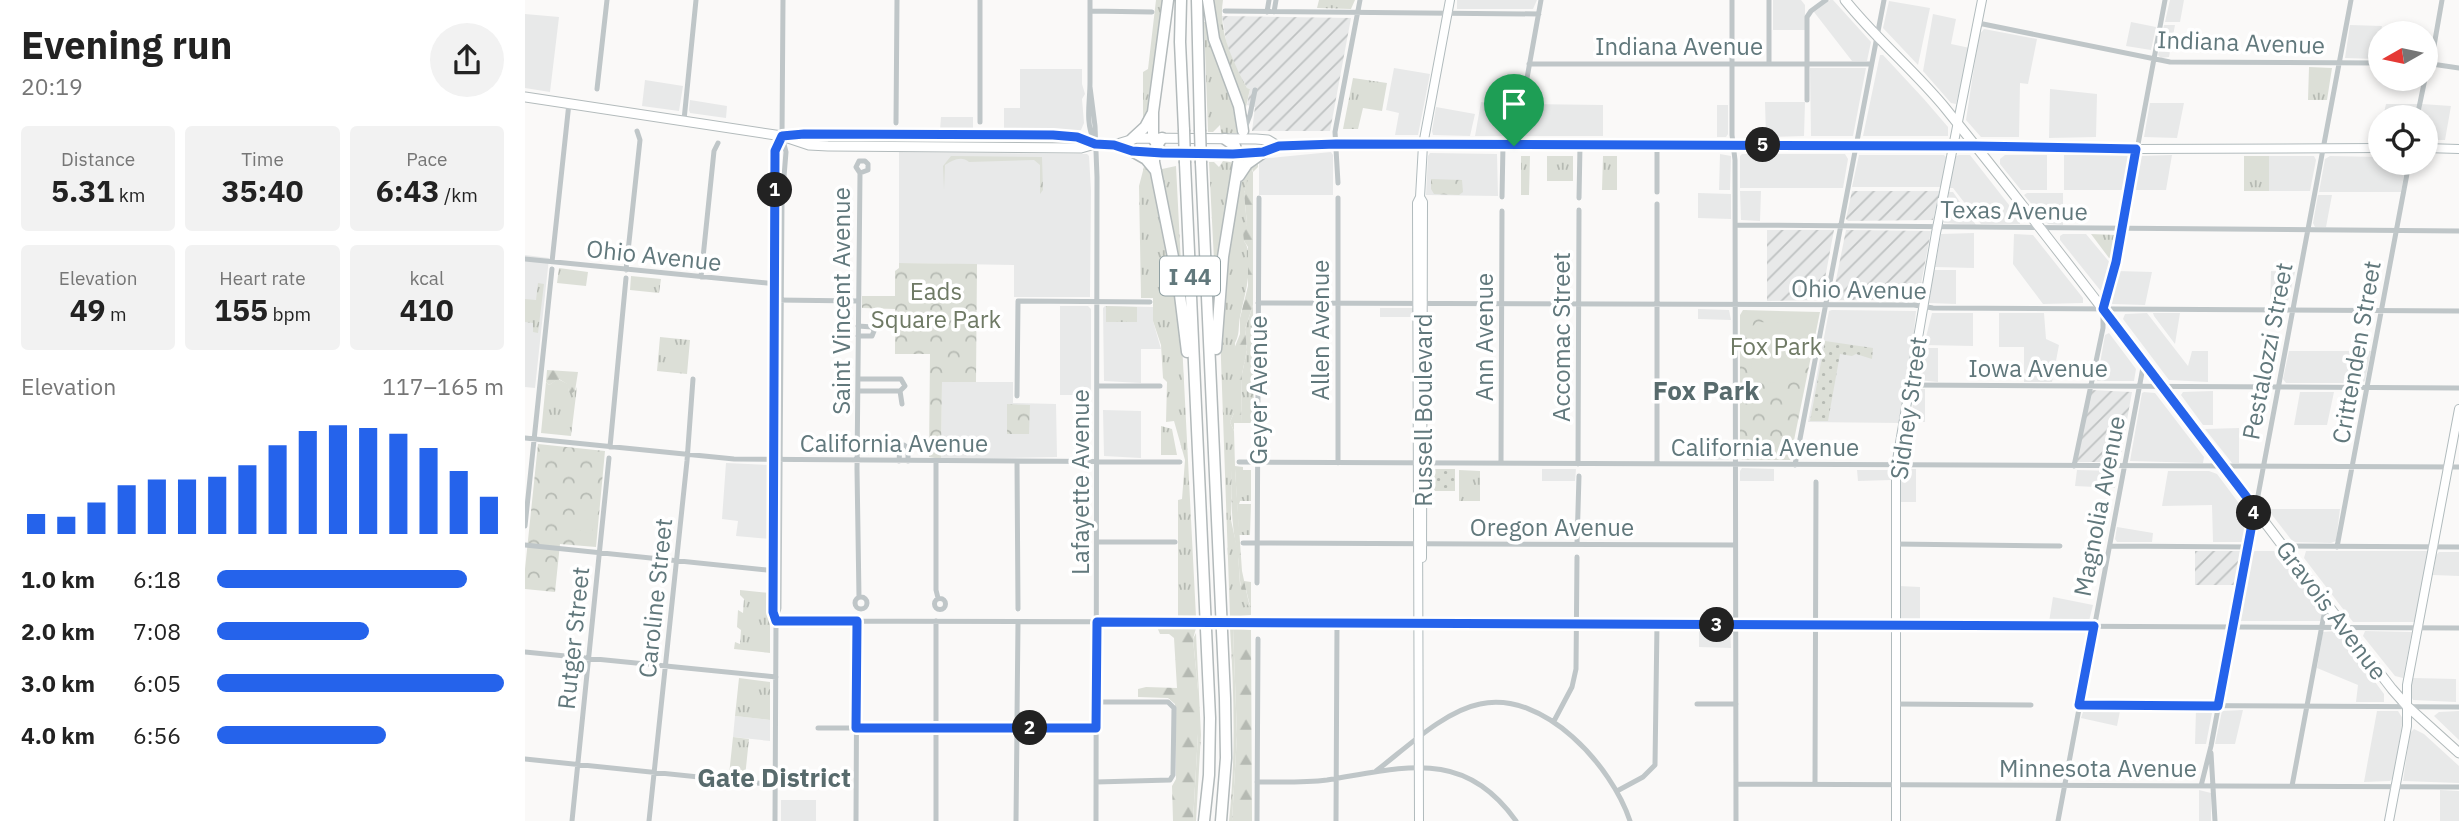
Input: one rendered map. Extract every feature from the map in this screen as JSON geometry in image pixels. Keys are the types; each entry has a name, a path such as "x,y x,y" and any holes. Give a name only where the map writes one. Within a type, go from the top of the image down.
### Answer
{"highway":[{"path":"1168,0 1153,112 1157,172 1177,275 1188,362 1195,389"},
{"name":"I 44","path":"1181,0 1180,43 1210,718 1209,775 1204,821"},
{"name":"I 44","path":"1197,0 1201,163 1226,718 1221,821"},
{"path":"1208,0 1214,39 1239,106 1240,143 1220,279 1215,356 1210,368"},
{"path":"1153,112 1132,145 1157,172"},
{"path":"1225,139 1240,143"},
{"path":"1235,182 1245,166 1263,152"}],"main road":[{"name":"Russell Boulevard","path":"1419,821 1417,612 1420,543 1420,303 1417,203 1420,197 1423,145 1450,0"},
{"name":"Gravois Avenue","path":"1845,0 1927,87 1975,146 2407,706 2459,753"},
{"name":"Sidney Street","path":"1896,821 1896,466 1912,385 1923,307 1982,0"},
{"path":"525,97 782,136 809,145 1081,148 1095,144 1157,145 1225,139"},
{"path":"1132,145 1157,145 1225,154 1240,143 1268,140 1279,146"},
{"path":"1240,143 1263,152 1279,146 1336,144 2368,148"},
{"path":"2438,148 2459,149"},
{"path":"2389,821 2407,726 2407,689 2459,409"}],"street":[{"path":"597,89 607,0"},
{"path":"684,120 696,0"},
{"path":"775,821 776,621 773,608 777,571 777,300 786,152 782,136 783,0"},
{"path":"896,123 897,0"},
{"path":"980,0 980,122"},
{"name":"Lafayette Avenue","path":"1090,0 1090,87 1087,114 1089,130 1095,144 1097,302 1096,821"},
{"path":"1269,0 1270,12"},
{"path":"1270,12 1276,0"},
{"path":"1338,183 1336,129 1360,0"},
{"path":"1514,146 1541,0"},
{"path":"1733,0 1736,821"},
{"path":"1769,0 1769,63"},
{"path":"1807,100 1807,17 1826,0"},
{"path":"1795,465 1884,0"},
{"path":"2074,467 2165,0"},
{"name":"Pestalozzi Street","path":"2201,786 2351,0"},
{"path":"2437,21 2442,0"},
{"path":"1090,11 1152,12"},
{"path":"1225,11 1539,14"},
{"name":"Indiana Avenue","path":"1978,23 2170,62 2368,62"},
{"name":"Indiana Avenue","path":"1529,64 1871,64"},
{"path":"2438,65 2459,68"},
{"path":"1240,143 1255,90"},
{"path":"525,526 569,103"},
{"path":"626,270 639,141 637,131"},
{"path":"778,284 775,151 782,136"},
{"path":"701,277 718,143"},
{"path":"1502,197 1503,145"},
{"path":"1579,198 1580,146"},
{"path":"1657,147 1657,192"},
{"name":"Saint Vincent Avenue","path":"859,597 857,461 860,173"},
{"name":"Crittenden Street","path":"2337,547 2407,175"},
{"name":"Geyer Avenue","path":"1257,583 1259,198"},
{"name":"Allen Avenue","path":"1338,198 1338,463"},
{"path":"1657,204 1657,464"},
{"name":"Accomac Street","path":"1578,464 1579,210"},
{"name":"Ann Avenue","path":"1500,463 1502,211"},
{"name":"Texas Avenue","path":"1735,225 2459,231"},
{"name":"Ohio Avenue","path":"525,259 552,265 778,284"},
{"path":"610,447 626,278"},
{"path":"777,300 858,301"},
{"path":"1017,396 1018,301 1150,302"},
{"name":"Ohio Avenue","path":"1258,303 2459,311"},
{"path":"858,326 872,327 874,331 872,335 858,336"},
{"name":"Magnolia Avenue","path":"2058,821 2144,362"},
{"name":"Caroline Street","path":"649,821 688,455 693,379"},
{"path":"858,379 901,379 905,386 900,391 858,391"},
{"name":"Iowa Avenue","path":"1912,385 2459,388"},
{"path":"1097,386 1160,386"},
{"path":"900,391 902,404"},
{"name":"California Avenue","path":"525,438 725,459 1180,462"},
{"path":"899,461 900,447 904,445 908,448 908,461"},
{"name":"Rutger Street","path":"572,821 609,458"},
{"path":"936,461 938,598"},
{"path":"1017,462 1018,609"},
{"name":"California Avenue","path":"1239,462 2459,467"},
{"path":"1577,544 1579,476"},
{"path":"1815,784 1816,482"},
{"path":"1097,542 1175,542"},
{"name":"Oregon Avenue","path":"1243,542 1735,545"},
{"path":"1896,544 2060,546"},
{"path":"525,545 777,571"},
{"path":"2111,546 2248,547"},
{"path":"2284,547 2459,547"},
{"path":"1553,721 1572,687 1576,669 1577,557"},
{"path":"2292,786 2326,602"},
{"path":"776,621 2459,628"},
{"path":"856,821 857,621"},
{"path":"936,621 936,821"},
{"path":"1017,717 1018,622"},
{"path":"1336,821 1337,623"},
{"path":"1617,791 1643,777 1655,765 1657,624"},
{"path":"1257,821 1258,639"},
{"path":"525,652 776,677"},
{"path":"1096,702 1168,702 1174,708 1173,775 1170,780 1096,782"},
{"path":"1376,771 1419,737 1459,711 1480,704 1499,703 1523,708 1553,721 1580,743 1617,791 1630,821"},
{"path":"1697,704 1735,704"},
{"path":"1896,704 2031,705"},
{"path":"2079,705 2459,707"},
{"path":"1016,821 1017,727"},
{"path":"818,728 1096,728"},
{"name":"Pestalozzi Street","path":"2210,750 2215,821"},
{"path":"525,759 775,785"},
{"path":"1257,782 1305,782 1419,767 1446,769 1476,782 1507,807 1516,821"},
{"name":"Minnesota Avenue","path":"1736,784 2459,787"}],"shaded area":[{"path":"1457,0 1537,0 1533,9 1457,9"},
{"path":"1773,0 1801,0 1805,5 1805,30 1773,30"},
{"path":"1833,0 1871,42 1867,61 1852,61 1814,12"},
{"path":"2170,0 2184,0 2180,22 2165,22"},
{"path":"1889,1 1930,8 1918,65 1883,28"},
{"path":"525,14 559,17 550,92 525,88"},
{"path":"1933,14 1956,19 1951,44 1970,48 1956,104 1951,103 1923,71"},
{"path":"1222,16 1351,18 1330,131 1252,131 1255,107 1247,105 1250,89 1228,52"},
{"path":"2131,22 2156,27 2151,50 2126,46"},
{"path":"2164,25 2175,25 2169,57 2161,58 2158,55"},
{"path":"2350,25 2368,26 2368,59 2345,58"},
{"path":"1984,29 2037,39 2028,84 2020,83 2019,137 1981,137 1966,120 1979,35"},
{"path":"1880,55 1883,55 1948,127 1948,136 1863,136"},
{"path":"1394,68 1430,74 1418,135 1395,135 1399,113 1386,110"},
{"path":"1810,68 1866,68 1853,136 1811,136"},
{"path":"1020,69 1082,69 1085,94 1082,99 1084,123 1081,130 1004,131 1004,108 1020,108"},
{"path":"645,80 683,86 679,111 642,106"},
{"path":"2050,89 2097,94 2096,137 2049,138"},
{"path":"690,100 727,106 726,118 690,113"},
{"path":"1481,102 1516,109 1511,136 1475,136"},
{"path":"1765,102 1805,102 1804,136 1766,137"},
{"path":"2150,103 2184,103 2177,138 2144,137"},
{"path":"1527,104 1603,105 1603,136 1523,136 1521,132"},
{"path":"2386,104 2418,104 2418,105"},
{"path":"1717,105 1728,105 1726,137 1717,137"},
{"path":"2438,105 2451,106 2445,140 2438,140"},
{"path":"1436,107 1475,114 1470,136 1433,135"},
{"path":"941,117 973,117 973,131 940,130"},
{"path":"899,152 1087,154 1091,191 1090,297 1014,297 1014,265 899,263"},
{"path":"1331,152 1333,195 1259,195 1259,159"},
{"path":"1430,153 1497,154 1498,196 1426,195"},
{"path":"1720,154 1731,156 1730,190 1719,190"},
{"path":"1742,154 1845,154 1848,159 1843,188 1740,188"},
{"path":"1859,155 1944,155 1946,157 1941,187 1852,187"},
{"path":"1970,155 2020,219 2020,224 1981,224 1953,188 1949,188 1956,156"},
{"path":"2005,155 2047,155 2047,190 2021,190 2000,164 2000,159"},
{"path":"2064,155 2129,155 2132,159 2125,190 2064,190"},
{"path":"2172,155 2166,190 2133,190 2141,156"},
{"path":"2269,156 2314,156 2316,160 2310,191 2269,191"},
{"path":"2330,156 2368,157 2368,175 2404,175 2401,192 2319,192 2325,159"},
{"path":"1740,191 1761,191 1760,221 1741,220"},
{"path":"1852,191 1940,191 1933,220 1848,221 1846,219"},
{"path":"1949,192 1953,192 1976,225 1944,223"},
{"path":"1698,193 1731,194 1731,219 1698,218"},
{"path":"2063,193 2063,225 2048,224 2024,195"},
{"path":"2318,195 2332,195 2326,227 2315,227 2313,223"},
{"path":"1767,230 1834,230 1821,300 1767,301"},
{"path":"1846,230 1931,231 1918,300 1832,300"},
{"path":"1974,233 1974,268 1935,267 1941,234"},
{"path":"2014,234 2033,235 2083,298 2083,303 2043,304 2013,264"},
{"path":"2063,234 2086,234 2111,264 2105,291 2100,290 2060,240"},
{"path":"525,255 549,258 535,388 525,387"},
{"path":"1934,270 1956,270 1956,304 1929,303"},
{"path":"2117,271 2152,272 2145,305 2112,304"},
{"path":"2271,271 2295,272 2287,305 2270,305"},
{"path":"1060,306 1088,306 1091,309 1091,395 1060,395"},
{"path":"1105,306 1153,307 1153,321 1161,349 1141,349 1141,383 1104,381"},
{"path":"1380,308 1414,308 1414,317 1380,317"},
{"path":"1698,309 1729,310 1731,320 1698,319"},
{"path":"1829,311 1916,311 1901,423 1808,422"},
{"path":"1932,313 1973,313 1973,346 1924,345"},
{"path":"1999,313 2044,313 2046,339 2059,345 2052,382 2024,382 2024,347 1999,347"},
{"path":"2147,313 2188,366 2192,351 2208,351 2208,382 2169,380 2123,319 2125,314"},
{"path":"2153,313 2180,313 2175,344 2154,316"},
{"path":"2109,333 2136,369 2134,381 2097,381 2105,335"},
{"path":"1924,348 1938,348 1938,382 1918,380"},
{"path":"2289,351 2371,351 2365,381 2361,383 2286,383 2283,379"},
{"path":"942,382 1013,382 1013,403 1056,404 1057,457 941,459"},
{"path":"1925,389 1925,422 1910,422 1915,391"},
{"path":"2091,390 2132,392 2120,459 2117,462 2077,462"},
{"path":"2213,391 2213,425 2203,425 2181,395 2183,392"},
{"path":"2144,392 2155,393 2204,457 2203,463 2130,461"},
{"path":"2300,392 2334,392 2327,425 2294,425"},
{"path":"1103,410 1141,411 1141,458 1104,456"},
{"path":"2239,428 2239,463 2232,463 2205,429"},
{"path":"1694,446 1731,446 1731,457 1728,460 1694,459"},
{"path":"726,463 771,467 771,539 736,536 738,521 722,519"},
{"path":"1742,468 1774,469 1774,481 1740,481"},
{"path":"1542,469 1576,469 1575,481 1542,481"},
{"path":"1916,469 1916,502 1899,502 1900,471"},
{"path":"1857,470 1888,470 1891,480 1858,481"},
{"path":"2077,470 2116,471 2115,488 2075,486"},
{"path":"2168,471 2209,471 2217,474 2247,514 2243,542 2213,542 2212,505 2162,506"},
{"path":"2270,509 2340,509 2336,541 2293,542"},
{"path":"2117,527 2153,533 2152,542 2117,542"},
{"path":"2195,551 2240,551 2236,585 2195,585"},
{"path":"2274,551 2278,554 2322,611 2321,621 2239,621 2251,553"},
{"path":"2306,551 2428,551 2415,622 2353,622 2304,558"},
{"path":"2439,552 2459,552 2459,576 2433,575 2436,555"},
{"path":"1899,586 1920,587 1920,620 1900,619"},
{"path":"2053,597 2093,605 2089,621 2049,622"},
{"path":"1699,628 1730,628 1731,648 1699,647"},
{"path":"2337,631 2384,694 2384,702 2356,702 2358,685 2317,668 2323,632"},
{"path":"2365,631 2412,632 2403,678 2395,676 2363,636"},
{"path":"2413,678 2456,679 2456,702 2413,700 2410,694"},
{"path":"2087,710 2120,711 2117,726 2081,718"},
{"path":"2196,710 2209,710 2212,713 2206,744 2195,744"},
{"path":"2243,710 2235,744 2215,744 2222,711"},
{"path":"2377,711 2398,711 2403,719 2393,778 2390,781 2364,782"},
{"path":"2459,711 2459,740 2434,716 2439,712"},
{"path":"735,716 770,720 770,741 733,737"},
{"path":"2414,729 2424,734 2459,766 2459,783 2403,781 2410,733"},
{"path":"2072,764 2108,771 2106,780 2072,774"},
{"path":"2199,790 2211,793 2211,821 2199,821"},
{"path":"2440,790 2459,791 2459,821 2440,821"},
{"path":"781,800 816,800 816,821 781,821"}],"green space":[{"path":"1156,0 1166,0 1150,111 1143,120 1143,72 1148,69"},
{"path":"1211,0 1223,0 1227,45 1241,77 1250,89 1246,107 1221,48"},
{"path":"1319,0 1355,0 1351,9 1317,8"},
{"path":"1204,22 1207,22 1215,57 1233,106 1237,133 1221,133 1220,125 1213,132 1208,132"},
{"path":"2309,67 2332,68 2327,100 2308,100"},
{"path":"1353,78 1387,83 1382,111 1363,108 1358,129 1343,129"},
{"path":"951,156 1042,157 1043,190 1040,194 1040,165 1034,160 969,162 960,159 945,165 944,190 943,166"},
{"path":"1521,156 1530,156 1529,195 1521,195"},
{"path":"1547,156 1573,156 1573,181 1547,181"},
{"path":"1603,156 1617,156 1617,190 1602,190"},
{"path":"2244,156 2269,156 2269,191 2244,191"},
{"path":"1223,161 1236,163 1215,280 1209,162 1214,162 1219,167"},
{"path":"1145,163 1152,170 1181,323 1196,617 1178,616 1178,500 1182,499 1185,460 1174,421 1166,422 1167,382 1163,378 1161,345 1153,321 1153,298 1141,298 1139,186"},
{"path":"1258,163 1244,193 1247,224 1244,241 1249,267 1235,343 1234,413 1230,422 1234,431 1235,466 1251,470 1251,501 1240,501 1239,504 1251,504 1250,535 1239,535 1235,469 1232,470 1231,520 1238,552 1240,584 1250,606 1244,581 1251,582 1251,615 1230,617 1220,331 1225,271 1242,179 1246,170"},
{"path":"1176,166 1181,264 1177,264 1160,180 1162,169"},
{"path":"1251,169 1253,305 1245,329 1247,350 1242,374 1241,423 1234,423 1234,431 1230,422 1234,413 1234,349 1240,334 1240,318 1248,286 1248,247 1243,232 1247,224 1244,193"},
{"path":"1431,179 1462,180 1463,192 1459,195 1434,194"},
{"path":"2091,234 2116,235 2112,259 2109,258"},
{"name":"Eads Square Park","path":"899,263 977,264 976,382 942,382 941,459 929,457 930,354 895,354 895,309 862,308 862,296 895,296 895,271 899,268"},
{"path":"559,268 588,272 586,286 557,283"},
{"path":"631,276 661,279 659,293 630,290"},
{"path":"538,283 544,284 538,333 533,332 533,323 525,322 525,299 536,300"},
{"path":"1253,305 1254,423 1241,423 1242,374 1247,350 1245,329"},
{"path":"1106,306 1137,307 1137,322 1106,322"},
{"name":"Fox Park","path":"1743,310 1820,312 1790,460 1742,460 1740,457 1740,315"},
{"path":"1786,312 1808,313 1808,324 1815,324 1807,362 1783,383 1751,381 1753,326 1757,322 1785,323"},
{"path":"660,337 690,340 687,374 657,371"},
{"path":"1825,341 1873,348 1872,359 1856,354 1840,354 1828,421 1810,421"},
{"path":"547,370 578,372 575,391 569,392 567,384 559,379 549,385 546,382"},
{"path":"558,379 568,384 569,392 575,391 577,387 571,436 541,433 546,382 549,385"},
{"path":"1007,404 1030,405 1029,434 1007,434"},
{"path":"1161,426 1172,429 1177,455 1161,455"},
{"path":"538,444 605,451 596,547 560,544 555,592 525,589"},
{"path":"1232,469 1235,469 1242,571 1250,608 1240,581 1233,520"},
{"path":"1429,469 1455,469 1455,491 1427,491"},
{"path":"1459,470 1480,471 1480,501 1459,501"},
{"path":"576,510 586,511 586,519 593,520 592,534 574,529"},
{"path":"740,590 770,593 770,653 734,649 735,642 740,644 738,610 743,613 744,599"},
{"path":"1157,627 1196,628 1193,639 1198,690 1198,734 1193,821 1173,821 1172,786 1176,779 1175,704 1168,698 1138,697 1138,689 1146,687 1177,688 1174,638 1169,634 1160,634"},
{"path":"1230,628 1233,628 1237,735 1232,821 1229,821 1234,724"},
{"path":"1233,628 1251,630 1252,821 1232,821 1237,735"},
{"path":"1196,633 1201,735 1196,821 1193,821 1198,734 1198,690 1193,639"},
{"path":"739,678 770,682 770,720 735,716"},
{"path":"733,737 749,739 745,777 729,775"}],"district":[{"name":"Fox Park","path":"1706,390"},
{"name":"Gate District","path":"774,777"}],"route":[{"path":"1053,135 1077,137 1095,144 1114,145 1132,151 1225,154 1263,152 1279,146 1514,146 1975,146 2136,149 2116,262 2103,309 2255,508 2218,706 2079,705 2094,626 1097,622 1096,728 856,728 857,621 776,621 773,612 775,151 782,136 1053,135"}]}
